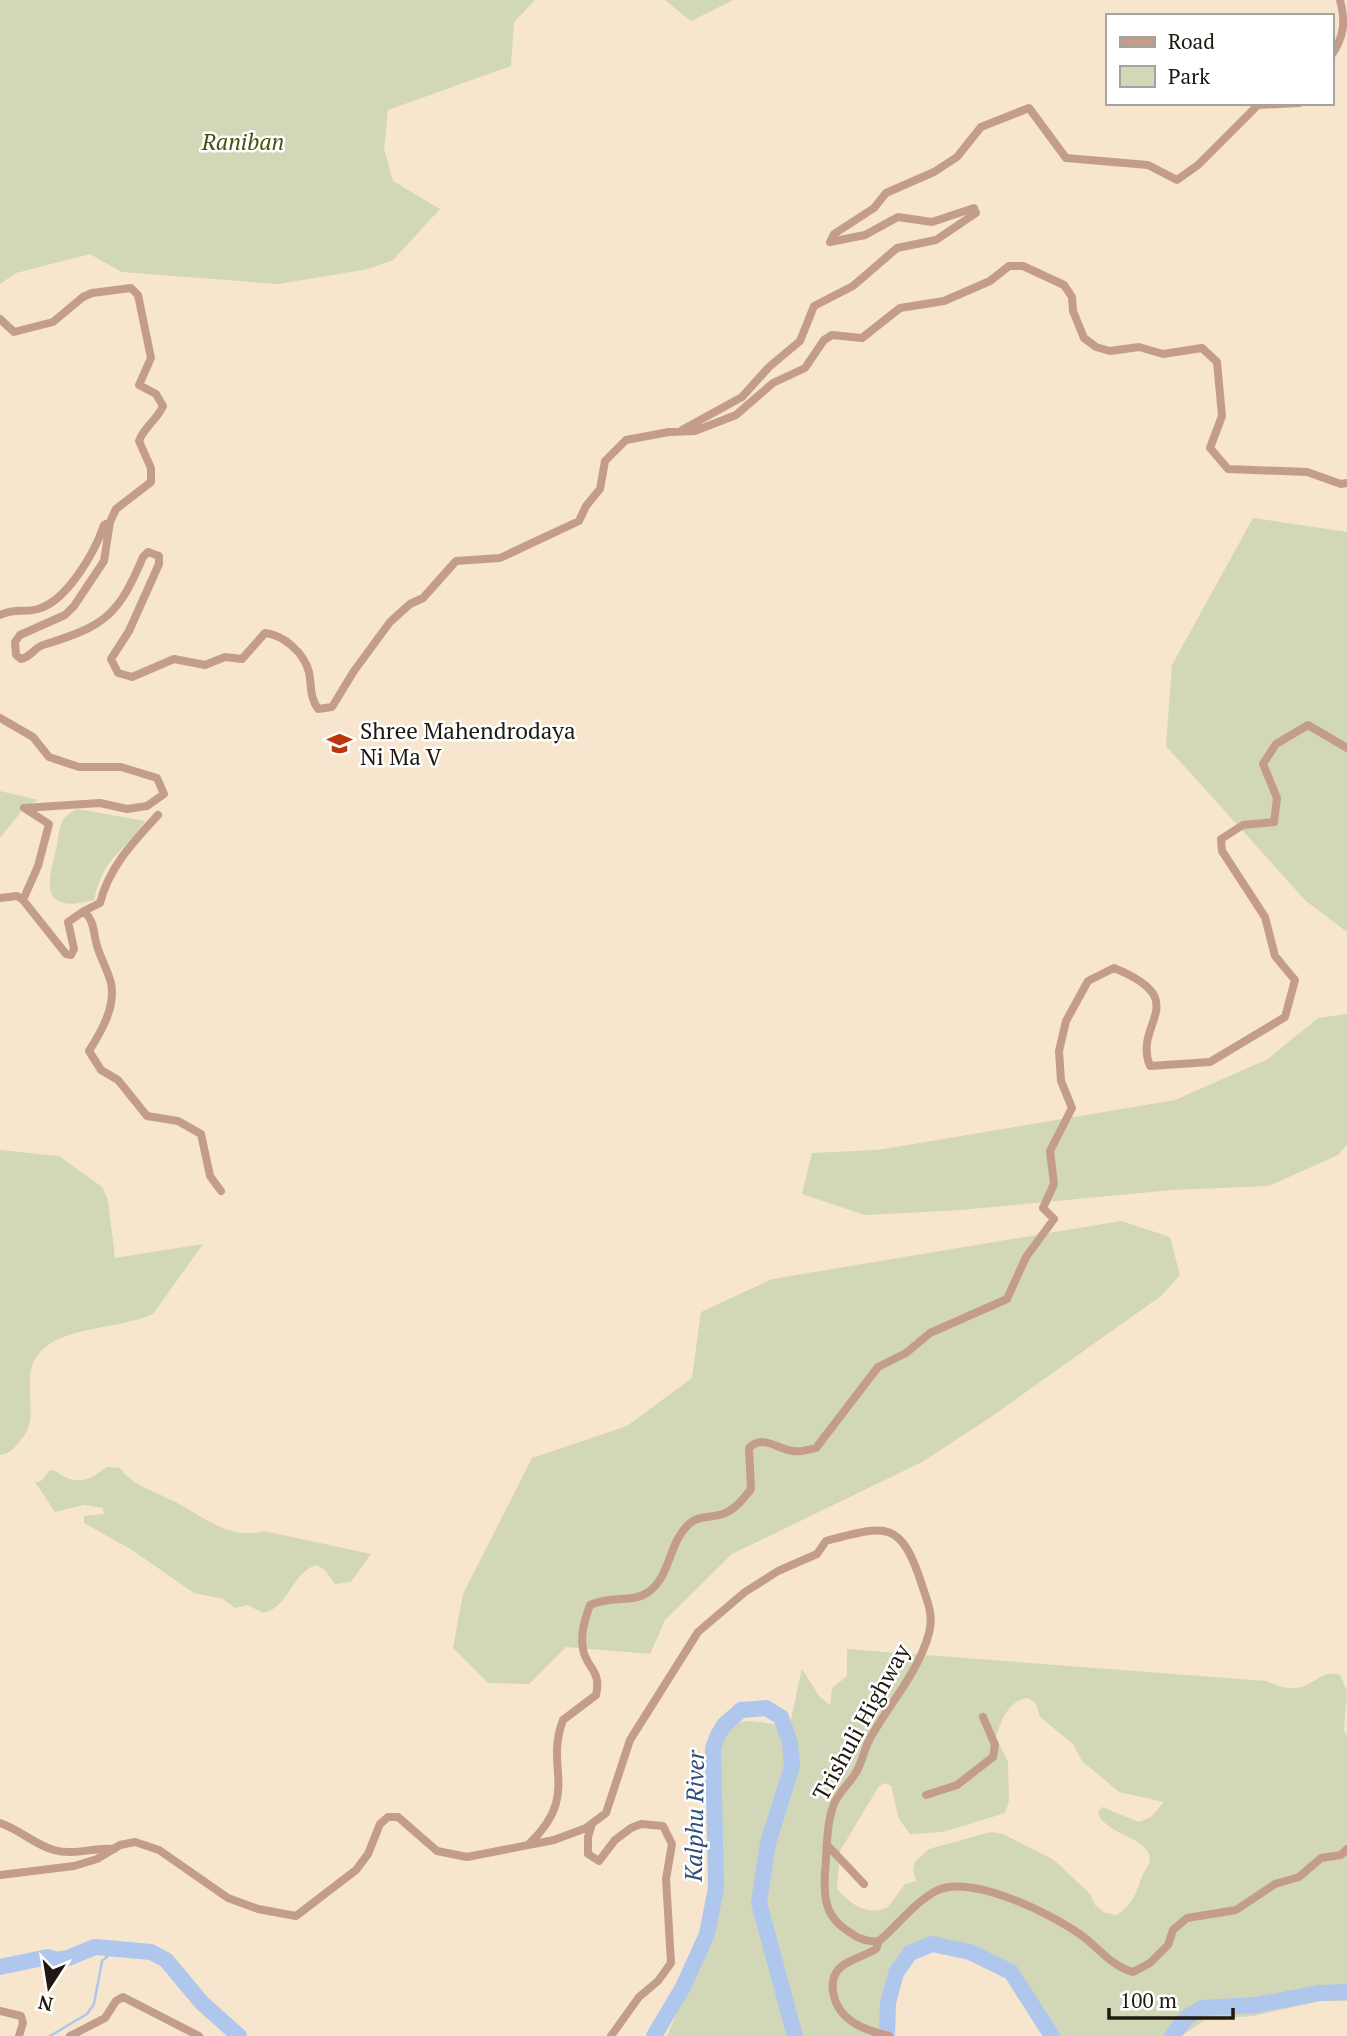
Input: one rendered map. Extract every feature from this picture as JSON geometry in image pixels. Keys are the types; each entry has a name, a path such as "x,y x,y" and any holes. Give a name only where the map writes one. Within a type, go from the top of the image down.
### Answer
{"street":[{"path":"1333,53 1342,40 1345,16 1340,0"},
{"path":"678,432 743,397 769,367 800,341 814,306 853,286 897,248 936,240 976,213 974,208 932,222 898,217 865,235 830,242 834,234 874,208 886,192 934,173 957,157 981,127 1029,108 1066,158 1149,165 1177,180 1198,165 1258,105"},
{"path":"0,319 15,332 53,322 83,297 92,293 126,287 138,295 151,358 139,385 156,394 163,406 139,441 151,468 151,482 116,509 110,522 104,561 74,606 53,622 20,635 15,642 16,655 21,659 28,658 41,646 72,637 108,616 122,603 144,557 148,552 154,552 159,556 159,564 129,631 111,659 118,673 132,677 174,659 205,665 225,657 242,659 265,633 273,634 293,646 303,659 309,672 312,701 318,709 332,707 354,671 390,622 410,604 423,598 456,561 500,558 579,521 586,506 600,489 605,461 626,440 695,431 736,415 773,383 805,368 824,340 832,335 862,338 901,308 944,301 990,281 1009,265 1023,266 1064,285 1072,297 1073,312 1084,338 1096,347 1110,351 1139,347 1163,354 1202,348 1217,362 1222,415 1210,448 1228,470 1307,472 1342,484 1347,483"},
{"path":"0,615 14,609 38,609 69,586 95,547 104,525 110,522"},
{"path":"0,718 33,737 49,757 79,768 121,767 157,778 164,794 147,806 127,809 100,803 24,808 49,824 38,866 23,900"},
{"path":"529,1845 545,1826 560,1796 558,1752 563,1720 597,1695 596,1671 582,1651 584,1623 590,1605 604,1598 638,1598 647,1593 671,1560 674,1544 689,1524 705,1516 721,1515 736,1508 751,1489 748,1448 754,1443 769,1442 797,1452 816,1448 878,1367 906,1353 930,1333 1007,1299 1026,1257 1054,1219 1044,1208 1054,1184 1049,1151 1072,1108 1061,1081 1059,1051 1066,1021 1088,981 1114,968 1139,979 1153,993 1157,1008 1146,1057 1150,1066 1210,1062 1285,1017 1295,981 1275,956 1265,916 1222,851 1221,839 1243,825 1274,822 1277,797 1263,764 1276,744 1308,725 1347,748"},
{"path":"0,898 17,896 23,900 66,954 71,955 74,949 68,922 100,903 104,887 120,858 158,815"},
{"path":"84,911 92,919 97,945 111,985 110,1005 102,1030 89,1051 101,1070 118,1080 147,1116 178,1121 201,1134 210,1176 221,1191"},
{"name":"Trishuli Highway","path":"592,1824 609,1806 630,1740 651,1703 704,1626 770,1575 817,1554 826,1541 861,1530 886,1531 905,1542 915,1560 930,1606 930,1624 912,1672 870,1737 855,1775 835,1803 828,1846 826,1903 831,1913 860,1939 879,1941"},
{"path":"926,1795 957,1785 993,1757 995,1745 983,1717"},
{"path":"0,1875 74,1866 135,1842 150,1846 219,1893 258,1909 290,1917 310,1907 356,1870 368,1854 380,1824 388,1817 398,1817 438,1851 456,1856 478,1856 529,1845 573,1834 592,1824"},
{"path":"0,1823 52,1850 74,1853 97,1847 114,1849"},
{"path":"592,1824 587,1845 589,1854 599,1861 615,1840 641,1825 663,1826 672,1844 666,1879 671,1963 658,1981 639,1997 611,2036"},
{"path":"828,1846 864,1884"},
{"path":"888,2036 852,2023 837,2005 832,1984 839,1968 876,1949 879,1941 933,1892 959,1885 1022,1904 1067,1925 1104,1952 1114,1963 1133,1972 1150,1963 1168,1945 1173,1930 1187,1918 1236,1910 1275,1884 1299,1877 1321,1858 1341,1855 1347,1849"},
{"path":"70,2036 105,2018 116,2001 123,1997 200,2036"},
{"path":"0,2011 21,2016 23,2023 19,2036"}],"green space":[{"name":"Raniban","path":"0,0 535,0 514,22 511,66 388,110 384,149 393,181 440,209 393,260 368,269 278,284 122,272 90,254 16,273 0,284"},
{"path":"665,0 733,0 691,21"},
{"path":"1253,518 1347,532 1347,932 1306,901 1166,746 1172,665"},
{"path":"0,791 38,800 24,808 0,838"},
{"path":"77,809 145,821 108,864 94,900 67,903 53,896 50,880 62,822"},
{"path":"1347,1014 1347,1145 1338,1155 1269,1186 1172,1190 961,1210 865,1215 802,1194 812,1153 878,1150 1175,1100 1268,1059 1318,1018"},
{"path":"0,1150 59,1156 102,1187 108,1200 115,1258 203,1244 153,1314 63,1337 40,1352 30,1373 31,1408 27,1430 14,1448 0,1455"},
{"path":"1121,1221 1170,1237 1180,1275 1161,1296 988,1419 922,1462 732,1554 665,1620 650,1654 566,1647 529,1684 488,1683 453,1648 463,1594 532,1458 627,1426 692,1378 701,1312 772,1279"},
{"path":"107,1467 120,1468 130,1479 142,1486 226,1529 251,1533 264,1531 371,1554 351,1582 335,1584 325,1570 316,1565 301,1575 285,1598 272,1610 263,1613 248,1605 235,1608 223,1599 194,1593 132,1550 84,1523 84,1516 104,1514 103,1508 84,1505 55,1512 35,1482 41,1481 50,1470 71,1479 82,1480"},
{"path":"847,1649 1266,1681 1294,1688 1303,1687 1331,1674 1340,1675 1347,1691 1344,1731 1347,1735 1347,2001 1321,2001 1253,2016 1205,2020 1181,2036 1043,2036 1031,2005 1010,1981 984,1964 969,1958 929,1949 916,1954 904,1971 897,1992 892,2036 667,2036 712,1930 723,1877 719,1835 721,1742 731,1727 744,1722 778,1725 787,1737 802,1669 819,1696 830,1705 832,1688 847,1676","holes":["1028,1698 1036,1704 1040,1717 1073,1744 1082,1761 1119,1792 1164,1802 1151,1817 1139,1822 1102,1807 1098,1812 1108,1826 1135,1840 1148,1852 1149,1864 1135,1895 1126,1907 1117,1915 1105,1913 1095,1905 1090,1894 1054,1860 1003,1834 991,1832 929,1849 915,1862 913,1869 916,1881 905,1884 888,1907 881,1910 873,1911 860,1907 837,1889 840,1851 879,1786 885,1783 891,1786 899,1819 910,1834 943,1832 1005,1813 1009,1801 1008,1762 996,1737 1003,1718 1011,1707"]}],"waterway":[{"name":"Kalphu River","path":"654,2036 683,1987 707,1934 716,1888 713,1748 724,1725 741,1710 766,1708 781,1717 790,1743 792,1766 768,1843 759,1903 795,2036"},
{"name":"Kalphu River","path":"887,2036 888,2003 896,1973 910,1953 932,1944 970,1952 1011,1972 1052,2036"},
{"name":"Kalphu River","path":"0,1967 48,1957 56,1960 68,1958 95,1947 151,1952 166,1960 202,2003 239,2036"},
{"path":"50,2036 87,2014 94,2004 102,1961 118,1947"},
{"name":"Kalphu River","path":"1172,2036 1187,2017 1202,2008 1256,2005 1319,1993 1347,1992"}],"place":[{"name":"Shree Mahendrodaya Ni Ma V","path":"340,743"}]}
